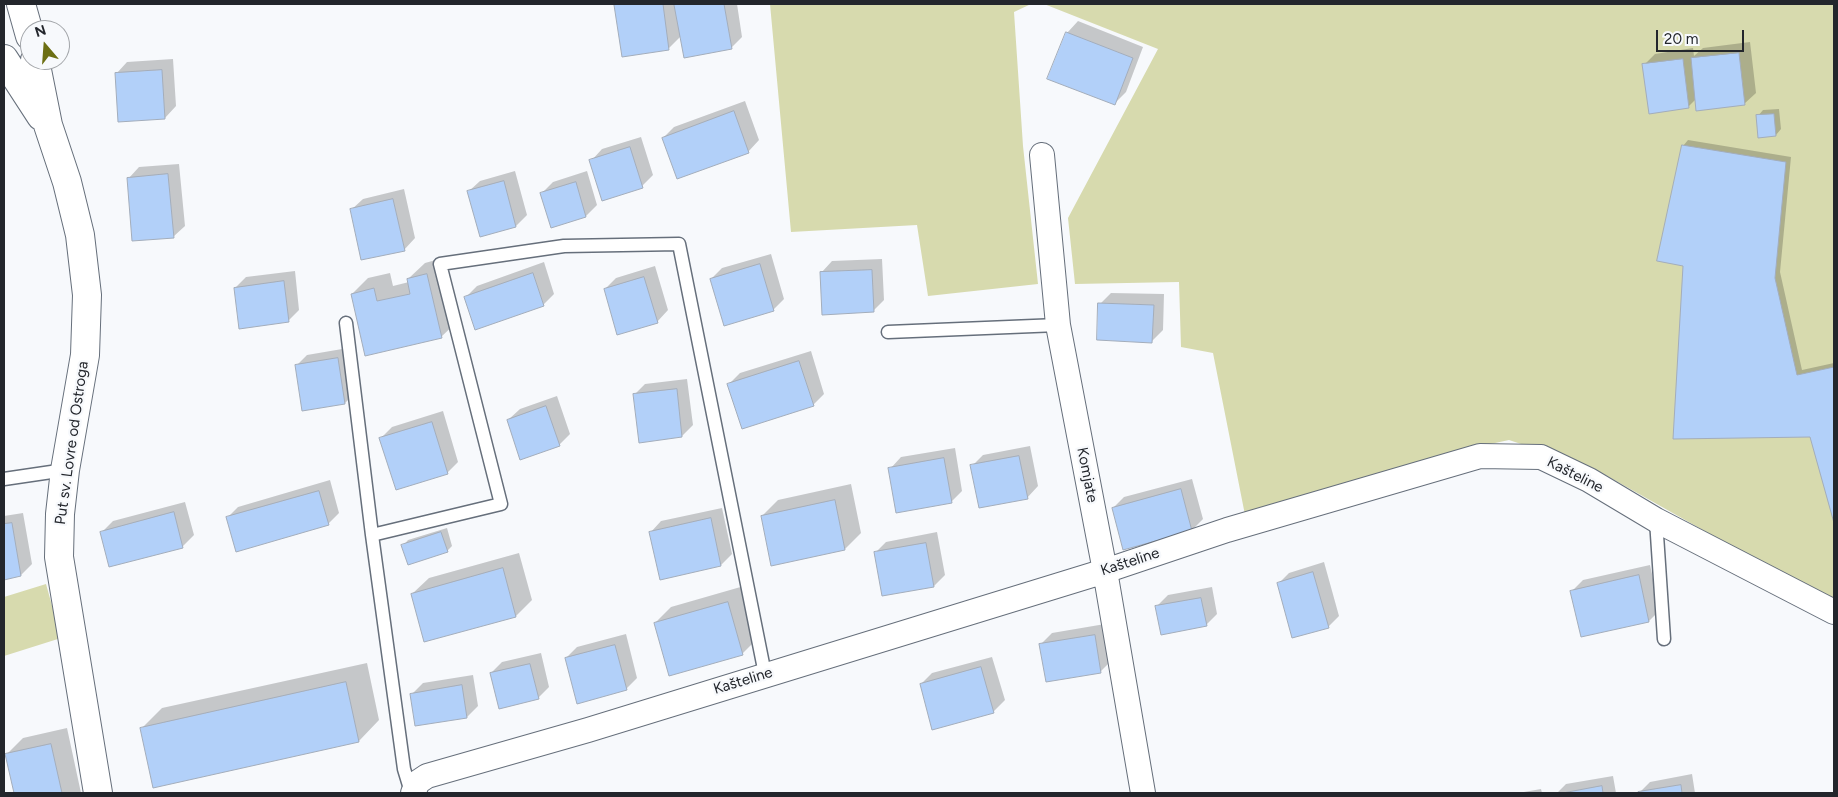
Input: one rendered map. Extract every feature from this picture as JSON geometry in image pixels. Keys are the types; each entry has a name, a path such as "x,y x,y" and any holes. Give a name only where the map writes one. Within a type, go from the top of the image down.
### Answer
{"street":[{"path":"21,4 26,20"},
{"name":"Put sv. Lovre od Ostroga","path":"4,59 48,125"},
{"name":"Put sv. Lovre od Ostroga","path":"38,70 48,125 67,182 80,235 87,295 85,354 65,470 60,514 59,558 98,793"},
{"name":"Komjate","path":"1042,155 1058,325 1105,571 1143,793"},
{"name":"Kašteline","path":"412,793 418,782 427,776 588,730 1105,571 1228,530 1480,456 1542,458 1589,480 1656,520 1834,612"}],"lane":[{"path":"372,534 501,504 440,264 564,246 679,244 765,674"},
{"path":"346,323 404,770 412,793"},
{"path":"888,332 1058,325"},
{"path":"4,479 65,470"},
{"path":"1656,520 1664,639"}],"green space":[{"path":"770,4 1031,4 1014,12 1023,146 1038,284 928,296 917,225 791,232"},
{"path":"1044,4 1834,4 1834,604 1593,468 1509,440 1458,451 1245,515 1213,353 1181,347 1179,282 1075,284 1068,218 1158,49"},
{"path":"46,584 61,638 4,656 4,597"}],"building":[{"path":"663,4 669,50 622,57 614,5"},
{"path":"724,4 732,49 684,58 674,5"},
{"path":"1066,32 1133,58 1115,105 1047,79"},
{"path":"1739,53 1745,105 1696,111 1691,58"},
{"path":"1683,59 1689,108 1649,114 1642,64"},
{"path":"162,70 165,119 118,122 115,73"},
{"path":"734,111 749,153 677,179 662,138"},
{"path":"1774,114 1776,136 1758,138 1756,115"},
{"path":"1682,145 1786,162 1775,278 1797,375 1834,367 1834,523 1810,437 1673,439 1683,266 1657,261"},
{"path":"630,147 643,188 602,201 589,160"},
{"path":"168,174 174,238 132,241 127,178"},
{"path":"504,181 516,227 480,237 467,191"},
{"path":"576,182 586,217 551,228 540,193"},
{"path":"393,199 405,251 361,260 350,209"},
{"path":"760,264 774,311 724,326 710,279"},
{"path":"872,270 874,312 822,315 820,272"},
{"path":"533,273 544,306 475,330 464,297"},
{"path":"427,274 442,338 365,356 351,294 374,288 377,301 410,294 407,279"},
{"path":"644,277 658,323 617,335 604,289"},
{"path":"284,281 289,322 239,329 234,288"},
{"path":"1098,303 1154,305 1152,343 1097,340"},
{"path":"338,358 345,404 302,411 295,365"},
{"path":"799,361 814,406 742,429 727,384"},
{"path":"677,389 682,437 639,443 633,394"},
{"path":"546,406 560,446 520,460 507,420"},
{"path":"432,422 448,474 396,490 379,438"},
{"path":"1019,456 1028,499 979,508 970,465"},
{"path":"944,458 952,503 896,513 888,468"},
{"path":"1181,489 1192,531 1123,550 1112,508"},
{"path":"319,491 329,525 236,552 226,517"},
{"path":"835,500 845,550 771,566 761,516"},
{"path":"174,512 183,548 109,567 100,532"},
{"path":"711,518 721,566 660,580 649,532"},
{"path":"12,523 21,576 4,580 4,524"},
{"path":"441,532 448,552 408,565 401,545"},
{"path":"926,543 934,587 882,596 874,552"},
{"path":"503,568 516,617 424,642 411,594"},
{"path":"1313,572 1329,628 1292,638 1277,583"},
{"path":"1639,575 1649,622 1581,637 1570,591"},
{"path":"1201,598 1207,626 1161,635 1155,606"},
{"path":"728,602 743,655 669,676 654,623"},
{"path":"1095,635 1101,673 1046,682 1039,644"},
{"path":"615,645 627,690 577,704 565,658"},
{"path":"530,664 539,699 499,709 490,673"},
{"path":"981,667 994,713 932,730 920,684"},
{"path":"346,682 359,742 153,788 140,728"},
{"path":"462,685 467,718 415,726 410,694"},
{"path":"51,744 62,793 14,793 5,754"},
{"path":"1681,785 1682,793 1638,793 1638,792"},
{"path":"1602,786 1603,793 1563,793"}]}
